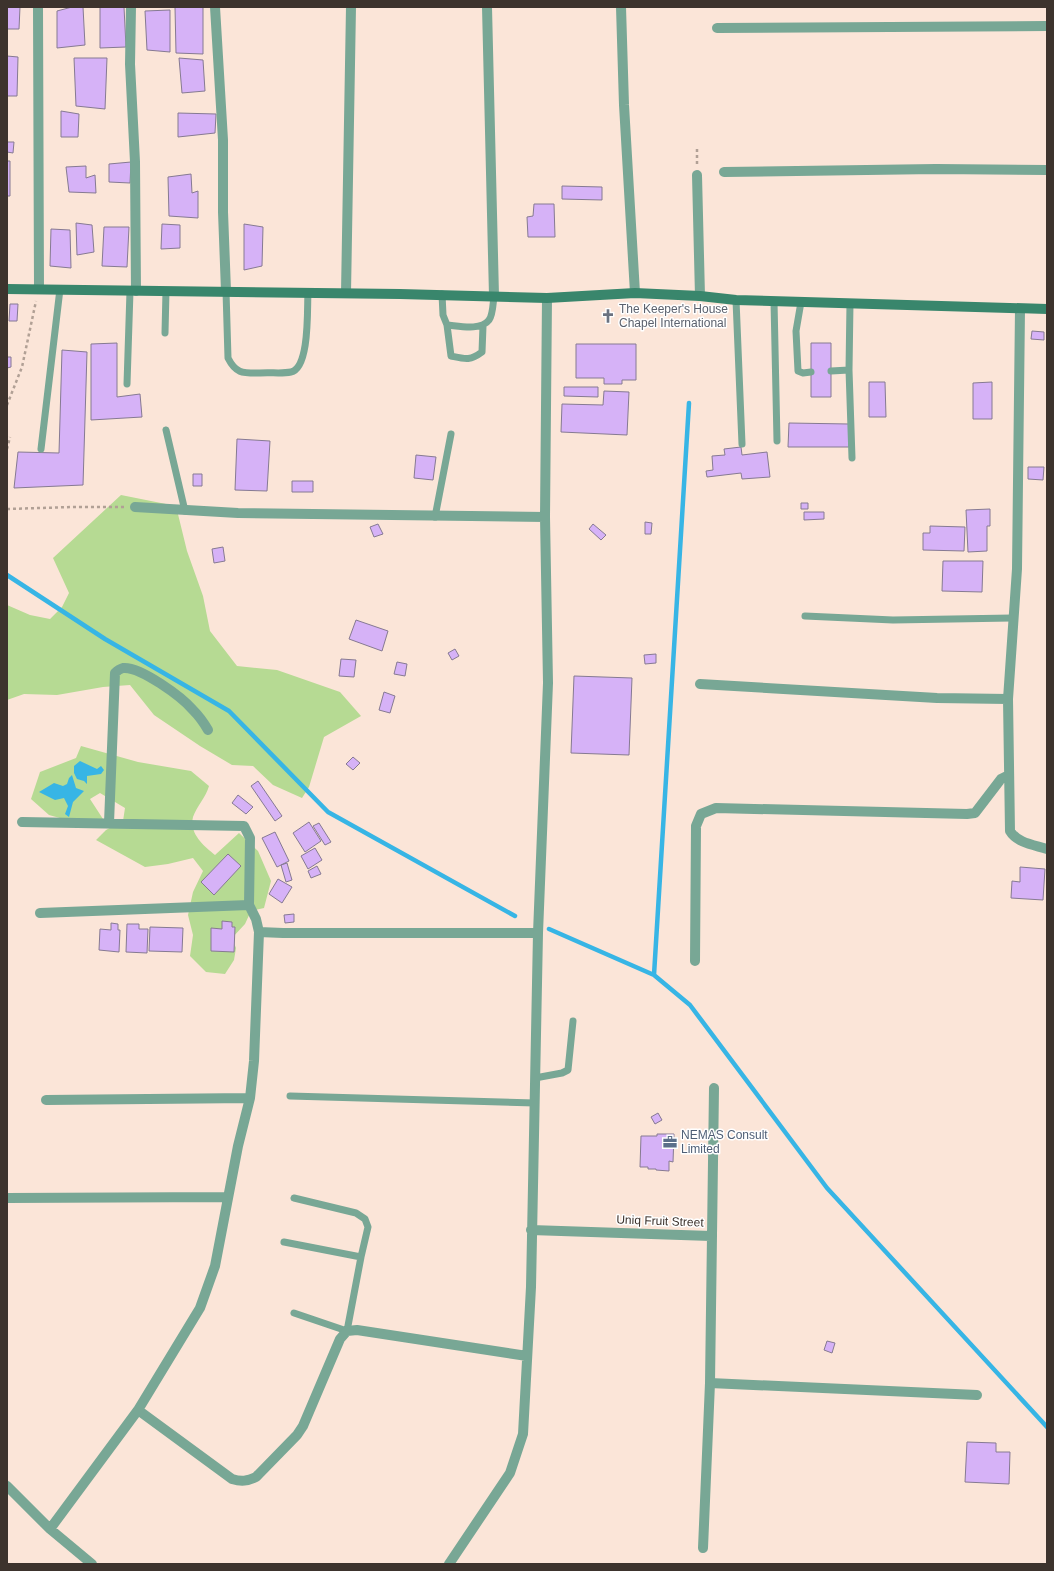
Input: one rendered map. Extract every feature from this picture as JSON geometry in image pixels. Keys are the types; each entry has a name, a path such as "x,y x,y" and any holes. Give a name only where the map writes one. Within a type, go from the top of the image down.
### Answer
{"street":[{"path":"38,7 39,289"},
{"path":"131,7 130,64 135,162 133,291"},
{"path":"215,7 223,140 223,212 226,291"},
{"path":"346,293 351,7"},
{"path":"487,7 494,296"},
{"path":"621,7 624,104 634,293"},
{"path":"717,28 1047,26"},
{"path":"724,172 936,169 1047,170"},
{"path":"696,175 700,296"},
{"path":"7,288 133,291 442,294 547,298 634,293 700,296 736,300 1047,309"},
{"path":"449,1564 510,1473 523,1434 531,1287 538,933 548,683 545,517 547,298"},
{"path":"1020,308 1017,569 1012,618 1008,699 1010,831 1012,835 1027,843 1047,849"},
{"path":"135,507 238,514 545,517"},
{"path":"109,823 115,673 119,669 124,668 136,670 177,694 194,710 208,730"},
{"path":"700,684 937,698 1008,699"},
{"path":"695,961 696,826 701,814 716,808 975,813 1001,779 1008,775"},
{"path":"22,822 244,826 250,838 249,905 256,919 259,932 254,1061 250,1098 215,1266 200,1308 138,1410 50,1529"},
{"path":"40,913 249,905"},
{"path":"259,932 538,933"},
{"name":"Uniq Fruit Street","path":"531,1230 711,1236 714,1088"},
{"path":"46,1100 250,1098"},
{"path":"7,1198 228,1198"},
{"path":"703,1548 710,1382 711,1236"},
{"path":"138,1410 232,1479 240,1482 248,1481 256,1477 297,1435 303,1426 340,1339 347,1331 357,1330 527,1356"},
{"path":"710,1382 977,1395"},
{"path":"7,1486 50,1529 92,1564"}],"lane":[{"path":"40,448 60,289"},
{"path":"127,384 133,291"},
{"path":"165,333 166,291"},
{"path":"226,291 228,358 232,366 238,371 246,373 292,372 299,367 305,350 308,292"},
{"path":"442,294 443,315 447,325 451,356 465,359 474,358 482,352 483,326"},
{"path":"447,325 483,326 490,320 494,296"},
{"path":"736,300 742,444"},
{"path":"774,301 777,441"},
{"path":"801,302 796,331 798,371 803,373 811,372"},
{"path":"850,303 849,370 852,458"},
{"path":"831,371 849,370"},
{"path":"166,430 185,511"},
{"path":"435,517 451,434"},
{"path":"805,616 893,620 1012,618"},
{"path":"535,1078 562,1073 568,1070 573,1021"},
{"path":"290,1096 535,1103"},
{"path":"294,1198 356,1213 365,1219 368,1227 360,1257 347,1331 294,1314"},
{"path":"284,1242 360,1257"}],"path":[{"path":"696,175 697,146"},
{"path":"7,404 22,367 39,289"},
{"path":"7,449 10,437"},
{"path":"7,509 135,507"}],"green space":[{"path":"121,495 176,506 187,551 203,596 210,631 237,666 277,670 340,692 361,716 324,737 309,787 302,798 273,785 253,766 232,765 200,746 154,715 130,685 103,687 57,695 24,694 7,700 7,605 30,615 50,619 62,607 69,593 53,558"},
{"path":"81,746 138,762 191,771 209,786 193,817 193,829 198,839 215,855 239,833 258,851 271,881 264,908 251,911 245,924 232,938 236,948 234,960 225,974 206,972 190,956 193,935 188,915 193,892 203,871 193,858 168,864 145,867 96,840 106,830 123,821 125,808 100,793 90,799 103,819 74,822 49,815 31,799 40,772 76,758"}],"water":[{"path":"80,761 97,769 101,766 104,770 101,774 87,776 87,784 84,781 77,779 74,773 74,766"},
{"path":"72,775 76,788 84,791 73,802 69,817 65,814 68,806 64,798 55,800 39,792 54,783 63,786 67,784"}],"building":[{"path":"7,7 20,7 19,29 7,29"},
{"path":"72,7 83,7 85,45 57,48 57,11"},
{"path":"100,7 124,7 126,47 100,48"},
{"path":"175,7 203,7 203,54 176,53"},
{"path":"170,10 170,52 147,50 145,11"},
{"path":"7,56 18,57 17,96 7,96"},
{"path":"74,58 107,58 105,109 76,106"},
{"path":"179,58 203,60 205,91 182,93"},
{"path":"61,111 79,114 78,137 61,137"},
{"path":"178,113 216,114 215,133 178,137"},
{"path":"7,142 14,142 13,153 7,152"},
{"path":"7,161 10,161 10,196 7,196"},
{"path":"131,162 130,183 109,182 109,164"},
{"path":"86,166 86,178 95,175 96,193 69,192 66,167"},
{"path":"191,174 192,193 198,191 198,218 169,216 168,177"},
{"path":"562,186 602,187 602,200 562,199"},
{"path":"534,204 554,204 555,237 528,237 527,217 533,216"},
{"path":"76,223 92,225 94,252 77,255"},
{"path":"162,224 180,225 180,248 161,249"},
{"path":"244,224 263,227 262,266 244,270"},
{"path":"104,227 129,227 127,267 102,266"},
{"path":"51,229 70,230 71,268 50,266"},
{"path":"10,304 18,304 17,321 9,321"},
{"path":"1032,331 1044,332 1044,340 1031,339"},
{"path":"117,343 117,397 140,394 142,417 91,420 91,344"},
{"path":"811,343 831,343 831,397 811,397"},
{"path":"576,344 636,344 636,380 622,380 622,384 604,384 604,378 576,378"},
{"path":"62,350 87,352 83,485 14,488 18,452 59,453"},
{"path":"7,357 11,357 11,367 7,368"},
{"path":"869,382 885,382 886,417 869,417"},
{"path":"992,382 992,419 973,419 973,383"},
{"path":"564,387 598,387 598,397 564,396"},
{"path":"604,391 629,392 627,435 561,432 562,404 603,405"},
{"path":"789,423 849,424 849,447 788,447"},
{"path":"237,439 270,441 267,491 235,490"},
{"path":"741,447 742,455 767,452 770,477 742,479 741,473 707,477 706,471 713,470 712,456 725,455 724,449"},
{"path":"416,455 436,457 433,480 414,478"},
{"path":"1028,467 1044,467 1043,480 1028,479"},
{"path":"193,474 202,474 202,486 193,486"},
{"path":"292,481 313,481 313,492 292,492"},
{"path":"801,503 808,503 808,509 801,509"},
{"path":"990,509 990,526 987,526 987,551 968,552 966,510"},
{"path":"804,512 824,512 824,519 804,520"},
{"path":"645,522 652,523 651,534 645,534"},
{"path":"378,524 383,534 374,537 370,527"},
{"path":"593,524 606,535 601,540 589,529"},
{"path":"930,526 965,527 964,551 923,550 923,533 930,533"},
{"path":"223,547 225,561 214,563 212,549"},
{"path":"943,561 983,561 982,592 942,591"},
{"path":"356,620 388,631 382,651 349,639"},
{"path":"455,649 459,656 452,660 448,653"},
{"path":"656,654 656,663 645,664 644,655"},
{"path":"341,659 356,660 354,677 339,676"},
{"path":"397,662 407,664 405,676 394,674"},
{"path":"574,676 632,678 629,755 571,753"},
{"path":"384,692 395,696 390,713 379,710"},
{"path":"353,757 360,763 353,770 346,764"},
{"path":"258,781 282,816 275,821 251,786"},
{"path":"238,795 253,807 246,814 232,803"},
{"path":"309,822 321,841 305,852 293,833"},
{"path":"319,823 331,842 325,845 313,826"},
{"path":"275,832 289,861 277,867 262,838"},
{"path":"315,848 322,860 308,869 301,856"},
{"path":"228,854 241,866 214,895 201,882"},
{"path":"287,863 292,880 286,882 281,865"},
{"path":"317,866 321,874 311,878 308,871"},
{"path":"1020,867 1045,869 1043,900 1011,898 1012,881 1020,882"},
{"path":"278,879 292,887 282,903 269,894"},
{"path":"294,914 294,922 285,923 284,915"},
{"path":"222,921 232,922 232,927 235,927 234,952 211,951 211,928 222,929"},
{"path":"111,923 118,924 118,930 120,930 119,952 99,950 100,929 111,930"},
{"path":"127,924 139,924 139,929 148,929 147,953 126,952"},
{"path":"150,927 183,928 182,952 149,951"},
{"path":"658,1113 662,1120 655,1124 651,1117"},
{"path":"657,1134 674,1134 673,1162 669,1161 669,1171 640,1167 641,1136 657,1136"},
{"path":"827,1341 835,1343 832,1353 824,1350"},
{"path":"967,1442 996,1443 996,1452 1010,1452 1009,1484 965,1482"}],"waterway":[{"path":"654,975 689,403"},
{"path":"7,575 105,639 229,711 328,812 515,916"},
{"path":"549,929 654,975 690,1005 827,1188 1047,1427"}],"place":[{"name":"The Keeper's House Chapel International","path":"608,316"},
{"name":"NEMAS Consult Limited","path":"670,1142"}]}
